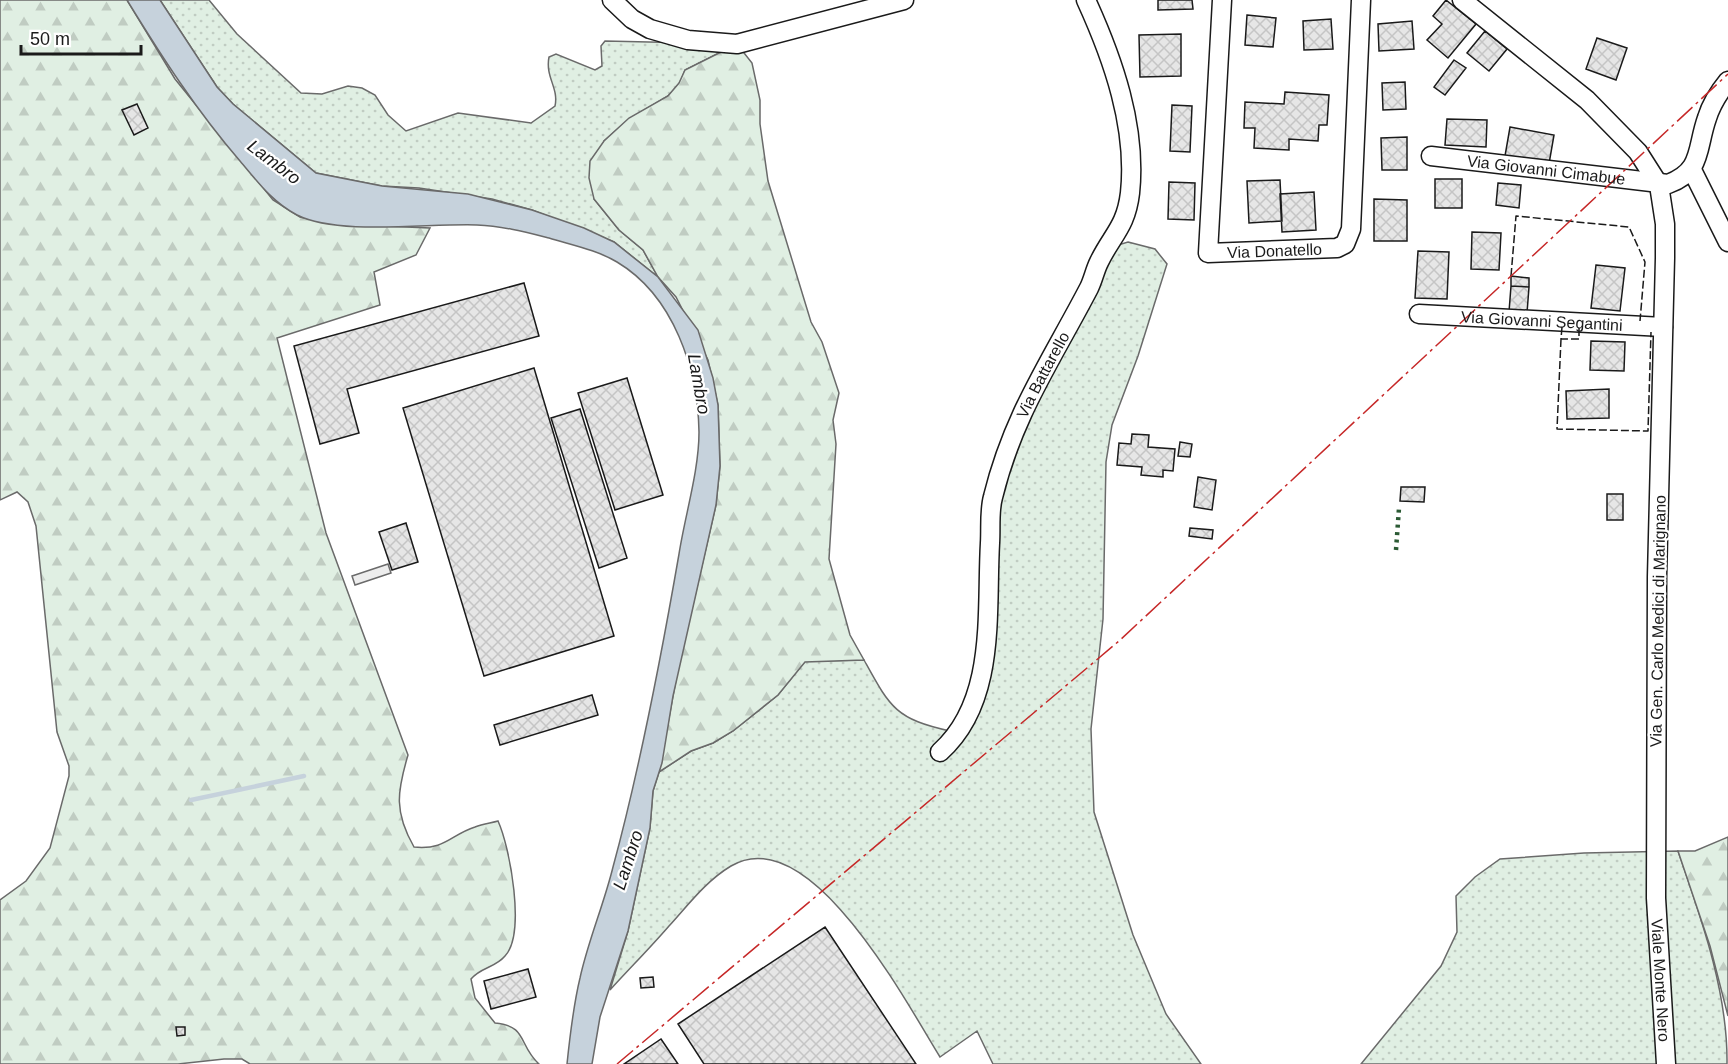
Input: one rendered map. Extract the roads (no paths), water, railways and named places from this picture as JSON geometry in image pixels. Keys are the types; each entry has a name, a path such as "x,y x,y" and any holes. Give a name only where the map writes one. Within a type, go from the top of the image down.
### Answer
{"street":[{"path":"612,0 632,19 650,29 688,40 736,44 904,0"},
{"name":"Via Battarello","path":"940,752 960,732 978,692 987,641 992,501 1006,449 1043,369 1090,286 1099,262 1121,229 1130,194 1131,158 1122,102 1108,47 1086,0"},
{"name":"Via Donatello","path":"1221,0 1208,253 1337,248 1345,244 1351,229 1361,0"},
{"path":"1462,0 1587,100 1638,152 1659,185 1683,178 1692,170 1707,118 1728,81"},
{"name":"Via Giovanni Cimabue","path":"1431,156 1659,185"},
{"path":"1692,170 1728,242"},
{"name":"Via Gen. Carlo Medici di Marignano","path":"1656,898 1657,577 1665,224 1659,185"},
{"name":"Via Giovanni Segantini","path":"1419,314 1663,335"},
{"name":"Viale Monte Nero","path":"1656,898 1666,1064"}],"water":[{"name":"Lambro","path":"127,0 160,0 217,87 233,104 316,173 382,186 468,194 532,210 584,228 614,242 658,277 698,330 713,378 718,405 720,466 716,505 673,696 662,763 653,791 650,828 628,931 600,1017 592,1064 567,1064 575,1000 587,950 613,867 641,750 697,462 698,408 688,360 679,336 668,314 654,294 637,277 617,262 584,248 495,227 457,225 360,227 315,221 288,210 259,183 194,103"}],"waterway":[{"path":"191,800 304,776"}]}
